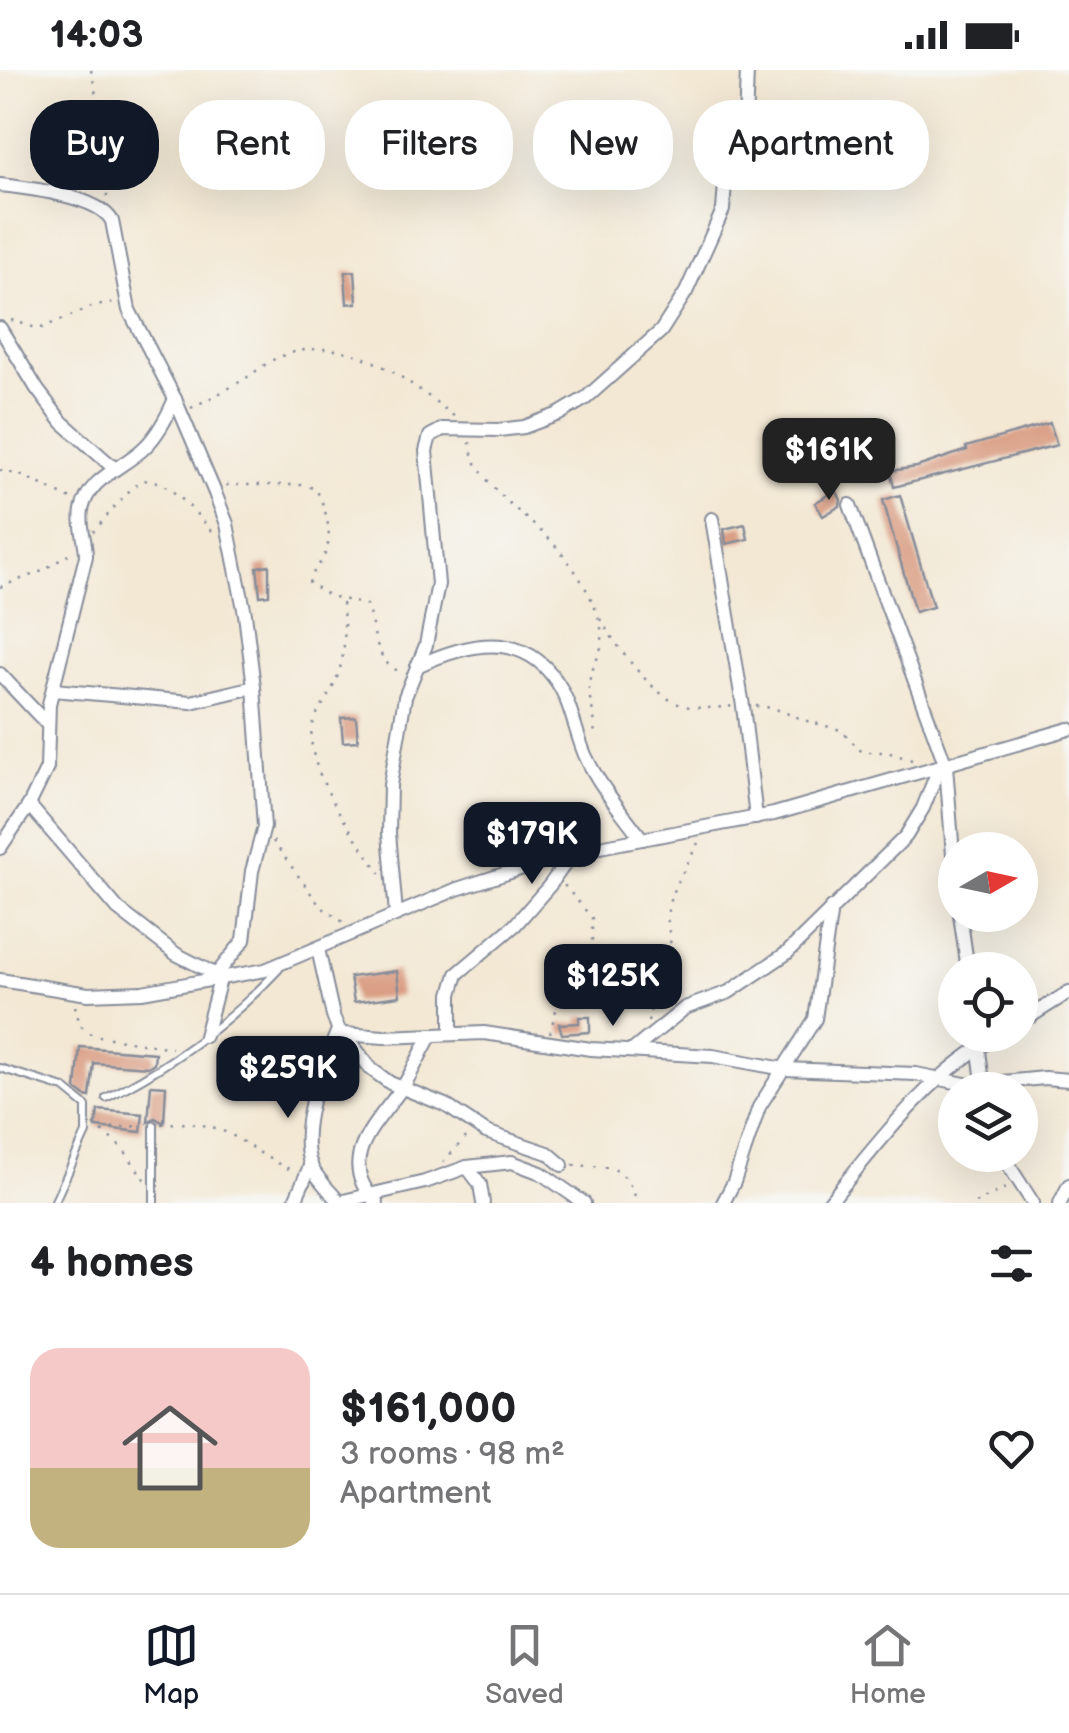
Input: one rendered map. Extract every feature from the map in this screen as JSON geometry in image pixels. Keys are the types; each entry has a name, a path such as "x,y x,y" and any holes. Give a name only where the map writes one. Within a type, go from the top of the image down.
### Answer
{"street":[{"path":"396,914 390,785 405,697 432,622 438,584 426,450 430,436 436,431 524,427 559,414 586,398 632,359 675,313 722,210 726,171 741,144 747,70"},
{"path":"0,184 87,202 107,211 128,304 182,414 227,524 254,686 264,827 252,871 244,940 216,979 205,1036"},
{"path":"4,323 37,389 62,422 86,447 115,468"},
{"path":"0,848 29,804 49,760 46,723 66,624 86,556 81,527 83,504 90,490 146,446 175,399"},
{"path":"850,504 943,767 950,832"},
{"path":"712,518 743,706 756,818"},
{"path":"416,669 456,648 500,644 546,668 559,684 584,753 600,782 642,839"},
{"path":"0,674 46,723"},
{"path":"53,690 191,702 254,686"},
{"path":"0,980 72,992 142,992 283,965 355,930 457,889 573,852 756,818 1069,729"},
{"path":"632,1051 685,1008 729,992 787,953 906,836 943,767"},
{"path":"29,804 118,909 216,979"},
{"path":"451,1034 451,994 457,974 516,925 573,852"},
{"path":"723,1203 734,1182 758,1107 815,1019 831,908"},
{"path":"318,949 341,1032 376,1074 444,1105 476,1127 548,1153 562,1164"},
{"path":"1038,1012 1069,992"},
{"path":"341,1032 484,1034 546,1044 713,1056 784,1069 938,1078"},
{"path":"294,1203 308,1170 312,1093 341,1032"},
{"path":"372,1198 361,1172 360,1145 402,1088 430,1035"},
{"path":"946,1072 967,1052"},
{"path":"1038,1079 1069,1080"},
{"path":"829,1203 938,1080"},
{"path":"308,1170 340,1202 372,1198 466,1166 522,1163 584,1203"},
{"path":"466,1166 480,1184 483,1203"},
{"path":"1012,1172 1033,1203"},
{"path":"1060,1203 1069,1185"}],"lane":[{"path":"106,1098 144,1079 205,1036 251,999 283,965"},
{"path":"0,1068 64,1088 86,1106 86,1133 54,1203"},
{"path":"154,1125 154,1199"}],"path":[{"path":"90,70 102,124 107,211"},
{"path":"4,323 39,329 107,303 128,304"},
{"path":"182,414 275,358 332,348 358,354 398,376 452,414 469,431 470,452 477,467 550,539 616,645 669,699 697,707 773,708 841,730 862,752 887,752 922,761"},
{"path":"0,470 83,504"},
{"path":"0,587 68,556 136,485 149,479 156,480 189,506 234,556"},
{"path":"211,482 316,489 328,537 324,557 309,582 318,591 369,609 375,641 394,671 416,669"},
{"path":"342,601 346,630 339,673 314,720 310,740 320,771 352,834 392,892"},
{"path":"584,753 595,732 588,682 603,640 599,618"},
{"path":"264,827 314,898 355,930"},
{"path":"650,1034 650,1004 672,956 667,916 671,895 707,827"},
{"path":"546,1044 557,1016 564,980 587,958 594,929 589,911 556,878"},
{"path":"72,992 80,1025 92,1035 184,1050"},
{"path":"88,1121 124,1150 154,1199"},
{"path":"101,1128 198,1123 214,1126 234,1134 283,1166 308,1170"},
{"path":"429,1181 476,1127"},
{"path":"562,1164 626,1174 638,1203"},
{"path":"975,1203 1018,1182"}],"building":[{"path":"355,271 357,303 347,304 345,272"},
{"path":"1050,423 1057,445 894,487 890,471 917,467 967,450 966,447"},
{"path":"836,490 840,506 823,516 815,503"},
{"path":"900,495 933,607 915,612 883,500"},
{"path":"745,524 748,539 726,544 724,529"},
{"path":"269,565 269,595 260,596 257,567"},
{"path":"356,717 358,741 343,742 341,718"},
{"path":"397,971 400,996 354,1002 350,977"},
{"path":"579,1017 590,1017 590,1032 562,1034 559,1024 579,1023"},
{"path":"80,1047 155,1053 154,1063 148,1067 94,1063 90,1097 85,1096 76,1089"},
{"path":"151,1085 166,1086 164,1123 155,1118 148,1122"},
{"path":"98,1110 143,1114 141,1132 96,1127"}]}
